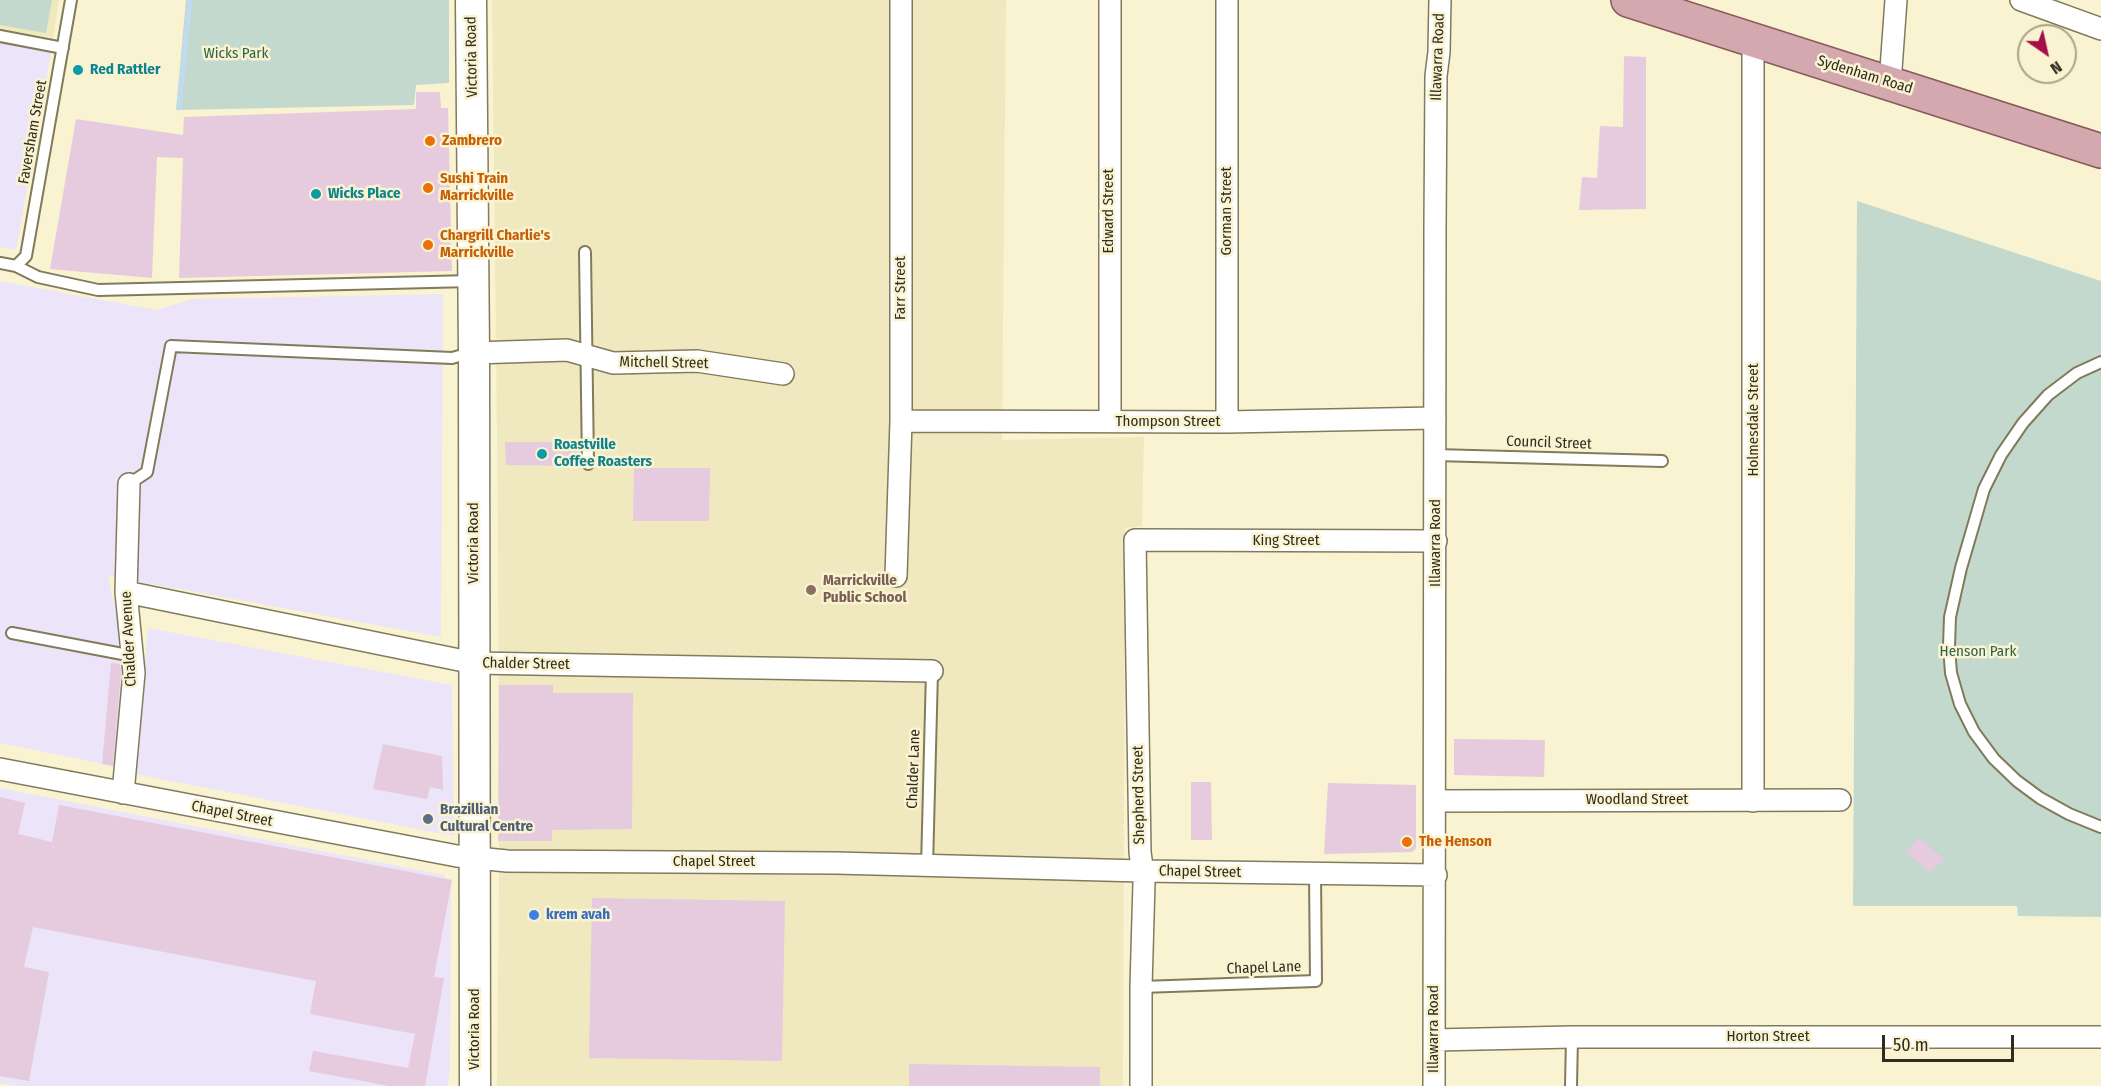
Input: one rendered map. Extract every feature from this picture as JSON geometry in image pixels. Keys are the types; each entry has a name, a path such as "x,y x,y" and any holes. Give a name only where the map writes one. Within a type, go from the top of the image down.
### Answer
{"main road":[{"name":"Victoria Road","path":"471,0 475,1086"},
{"name":"Sydenham Road","path":"1628,0 1665,6 1753,40 2101,151"}],"street":[{"name":"Farr Street","path":"896,576 901,421 901,0"},
{"name":"Edward Street","path":"1110,0 1110,422"},
{"name":"Gorman Street","path":"1227,0 1227,422"},
{"name":"Illawarra Road","path":"1434,1086 1436,87 1440,0"},
{"path":"1890,83 1896,0"},
{"path":"2021,0 2101,29"},
{"name":"Holmesdale Street","path":"1753,40 1753,801"},
{"name":"Mitchell Street","path":"474,353 567,350 585,357 613,363 697,362 783,374"},
{"name":"Thompson Street","path":"901,421 1227,422 1435,418"},
{"name":"Chalder Avenue","path":"123,793 134,673 126,592 129,484"},
{"name":"King Street","path":"1135,540 1436,542"},
{"name":"Shepherd Street","path":"1135,540 1140,841 1144,882 1141,1086"},
{"name":"Chalder Street","path":"126,592 474,663 932,671"},
{"name":"Chapel Street","path":"0,769 474,858 507,861 836,863 1143,872 1436,875"},
{"name":"Woodland Street","path":"1435,801 1840,800"},
{"name":"Horton Street","path":"1434,1040 1572,1037 2101,1037"}],"lane":[{"name":"Faversham Street","path":"16,266 26,256 71,0"},
{"path":"0,36 63,48"},
{"path":"585,252 588,464"},
{"path":"0,263 16,266 38,277 98,290 473,281"},
{"path":"129,484 147,472 171,346 452,358 474,353"},
{"path":"2101,362 2077,373 2048,395 2023,423 2001,455 1984,489 1966,550 1950,616 1949,646 1951,673 1960,704 1974,732 1994,759 2017,781 2040,798 2069,814 2101,827"},
{"name":"Council Street","path":"1435,455 1662,461"},
{"path":"12,633 133,656"},
{"name":"Chalder Lane","path":"927,867 932,671"},
{"name":"Chapel Lane","path":"1141,987 1316,981 1315,873"},
{"path":"1571,1086 1572,1037"}],"shaded area":[{"path":"0,0 59,0 53,38 0,29"},
{"path":"492,0 1006,0 1002,440 1144,437 1142,526 1125,528 1123,1086 497,1086 498,518"},
{"path":"0,43 51,53 16,250 0,247"},
{"path":"0,281 156,310 193,299 443,294 441,637 108,576 128,665 118,767 0,743"},
{"path":"148,628 452,685 454,836 135,774"},
{"path":"0,788 444,875 451,887 448,1086 18,1086 0,1083"}],"green space":[{"path":"0,0 52,0 46,33 0,25"},
{"name":"Wicks Park","path":"186,0 449,0 449,83 416,85 414,105 176,110"},
{"name":"Henson Park","path":"1857,201 2101,281 2101,917 2018,916 2017,906 1853,906"}],"building":[{"path":"1624,56 1646,57 1646,209 1579,210 1582,177 1597,178 1600,126 1623,127"},
{"name":"Wicks Place","path":"416,92 440,92 441,108 448,108 452,271 179,278 183,158 157,157 152,278 50,269 76,119 183,135 184,117 416,109"},
{"name":"Roastville Coffee Roasters","path":"505,442 579,442 578,466 506,465"},
{"path":"634,468 710,468 709,521 633,521"},
{"path":"111,663 120,664 121,673 113,766 102,764"},
{"path":"499,685 553,685 553,693 633,693 632,829 552,830 552,841 498,841"},
{"path":"1454,739 1545,740 1544,777 1454,775"},
{"path":"383,744 442,756 443,790 430,787 427,799 373,789"},
{"path":"1191,782 1211,782 1212,840 1191,840"},
{"path":"1328,783 1416,785 1416,848 1412,852 1324,854"},
{"path":"0,797 25,803 18,834 52,842 59,805 452,880 434,977 444,978 425,1086 389,1086 309,1071 313,1051 408,1068 415,1034 310,1014 316,981 33,927 24,967 49,972 29,1081 0,1076"},
{"path":"1919,838 1944,859 1931,873 1906,852"},
{"path":"592,898 785,901 782,1061 589,1058"},
{"path":"909,1064 1100,1067 1100,1086 909,1086"}],"waterway":[{"path":"179,108 190,0"}],"place":[{"name":"Red Rattler","path":"78,70"},
{"name":"Zambrero","path":"430,141"},
{"name":"Sushi Train Marrickville","path":"428,188"},
{"name":"Wicks Place","path":"316,194"},
{"name":"Chargrill Charlie's Marrickville","path":"428,245"},
{"name":"Roastville Coffee Roasters","path":"542,454"},
{"name":"Marrickville Public School","path":"811,590"},
{"name":"Brazillian Cultural Centre","path":"428,819"},
{"name":"The Henson","path":"1407,842"},
{"name":"krem avah","path":"534,915"}]}
